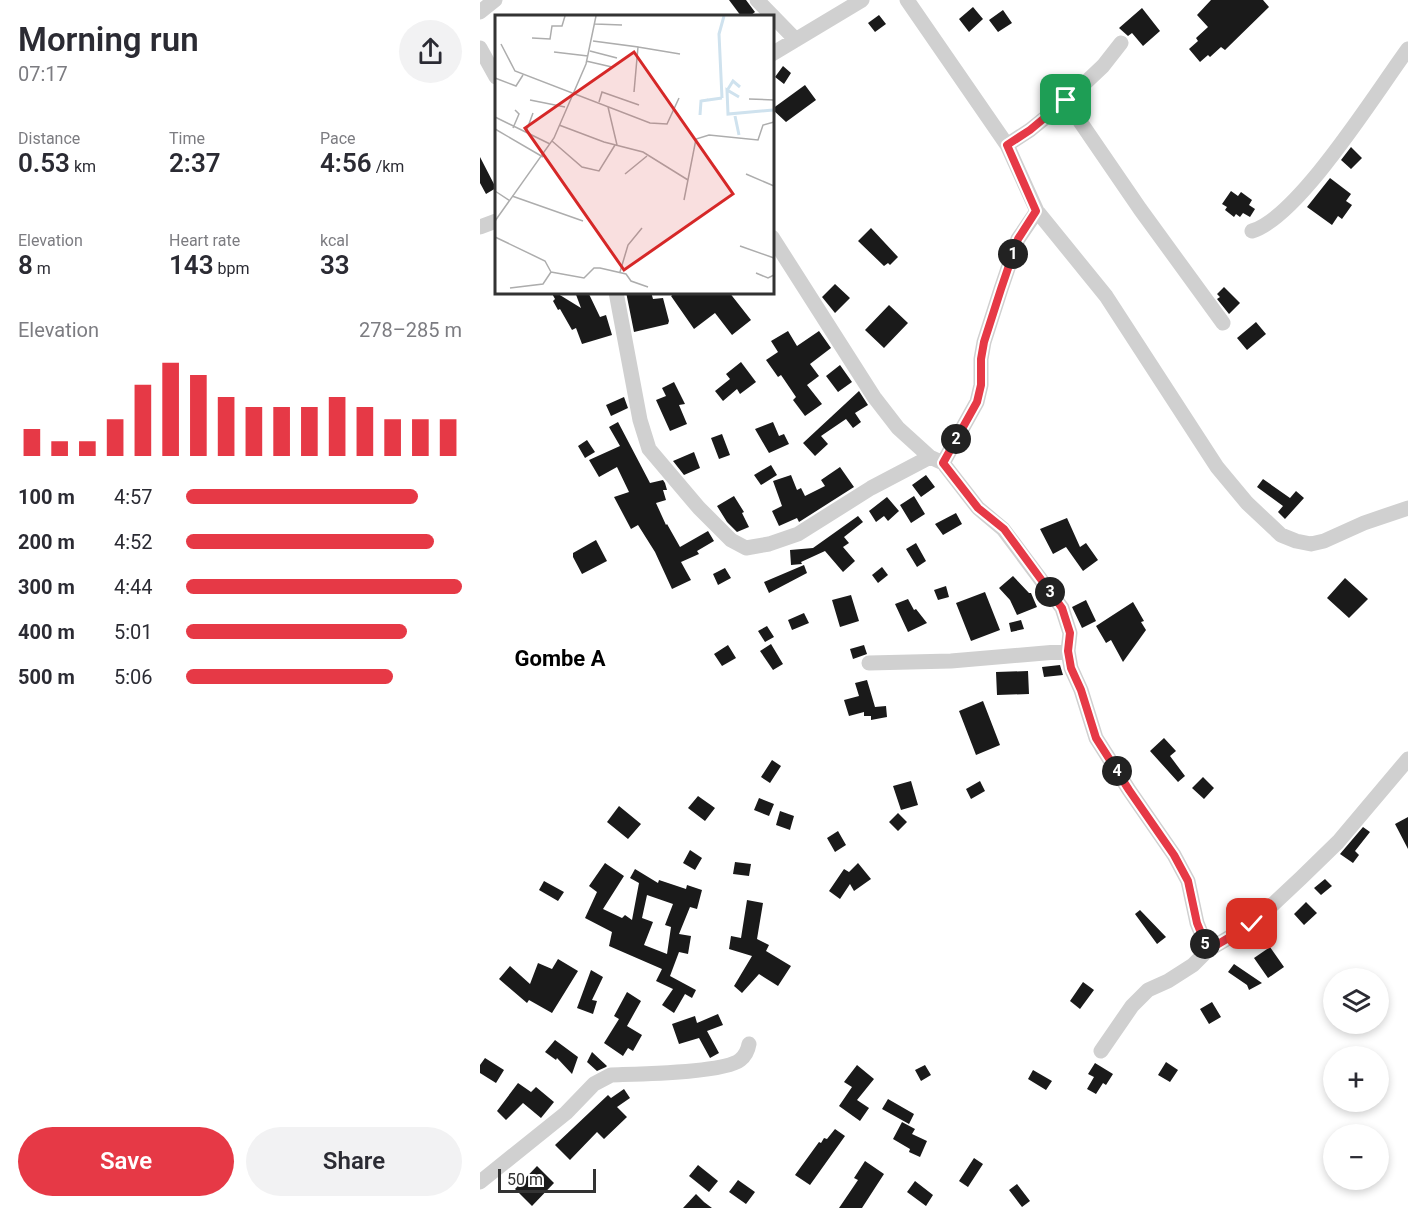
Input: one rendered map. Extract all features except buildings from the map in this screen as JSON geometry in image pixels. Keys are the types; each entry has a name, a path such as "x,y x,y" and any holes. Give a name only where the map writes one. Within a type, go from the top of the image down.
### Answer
{"street":[{"path":"480,12 495,0"},
{"path":"758,0 772,15"},
{"path":"774,53 862,0"},
{"path":"907,0 1007,145 1036,211 1106,296 1217,467 1247,503 1281,535 1311,544 1408,508"},
{"path":"774,17 796,40"},
{"path":"1007,145 1030,130 1066,100 1103,66 1121,43"},
{"path":"480,48 495,75"},
{"path":"1252,231 1261,228 1284,210 1317,175 1408,49"},
{"path":"1066,100 1140,209 1223,323"},
{"path":"616,294 640,420 649,449 699,508 731,540 746,548 769,544 798,534 872,488 937,460 977,402 981,385 981,359 984,342 1018,239 1036,211"},
{"path":"480,227 495,220"},
{"path":"774,240 874,396 898,428 937,460 978,508 1004,529 1062,608 1070,633 1068,651 1071,668 1081,690 1096,738 1174,855 1188,881 1197,923 1208,950"},
{"path":"869,663 951,661 1068,651"},
{"path":"1101,1051 1132,1006 1148,990 1168,981 1193,965 1208,950 1252,924 1301,878 1338,842 1408,759"},
{"path":"480,1182 566,1113 601,1079 610,1075 708,1069 740,1061 748,1050 749,1044"}],"district":[{"name":"Gombe A","path":"560,658"}],"route":[{"path":"1066,100 1030,130 1007,145 1036,211 1018,239 984,342 981,359 981,385 977,402 943,463 978,508 1004,529 1062,608 1070,633 1068,651 1071,668 1081,690 1096,738 1174,855 1188,881 1197,923 1208,950 1252,924"}]}
